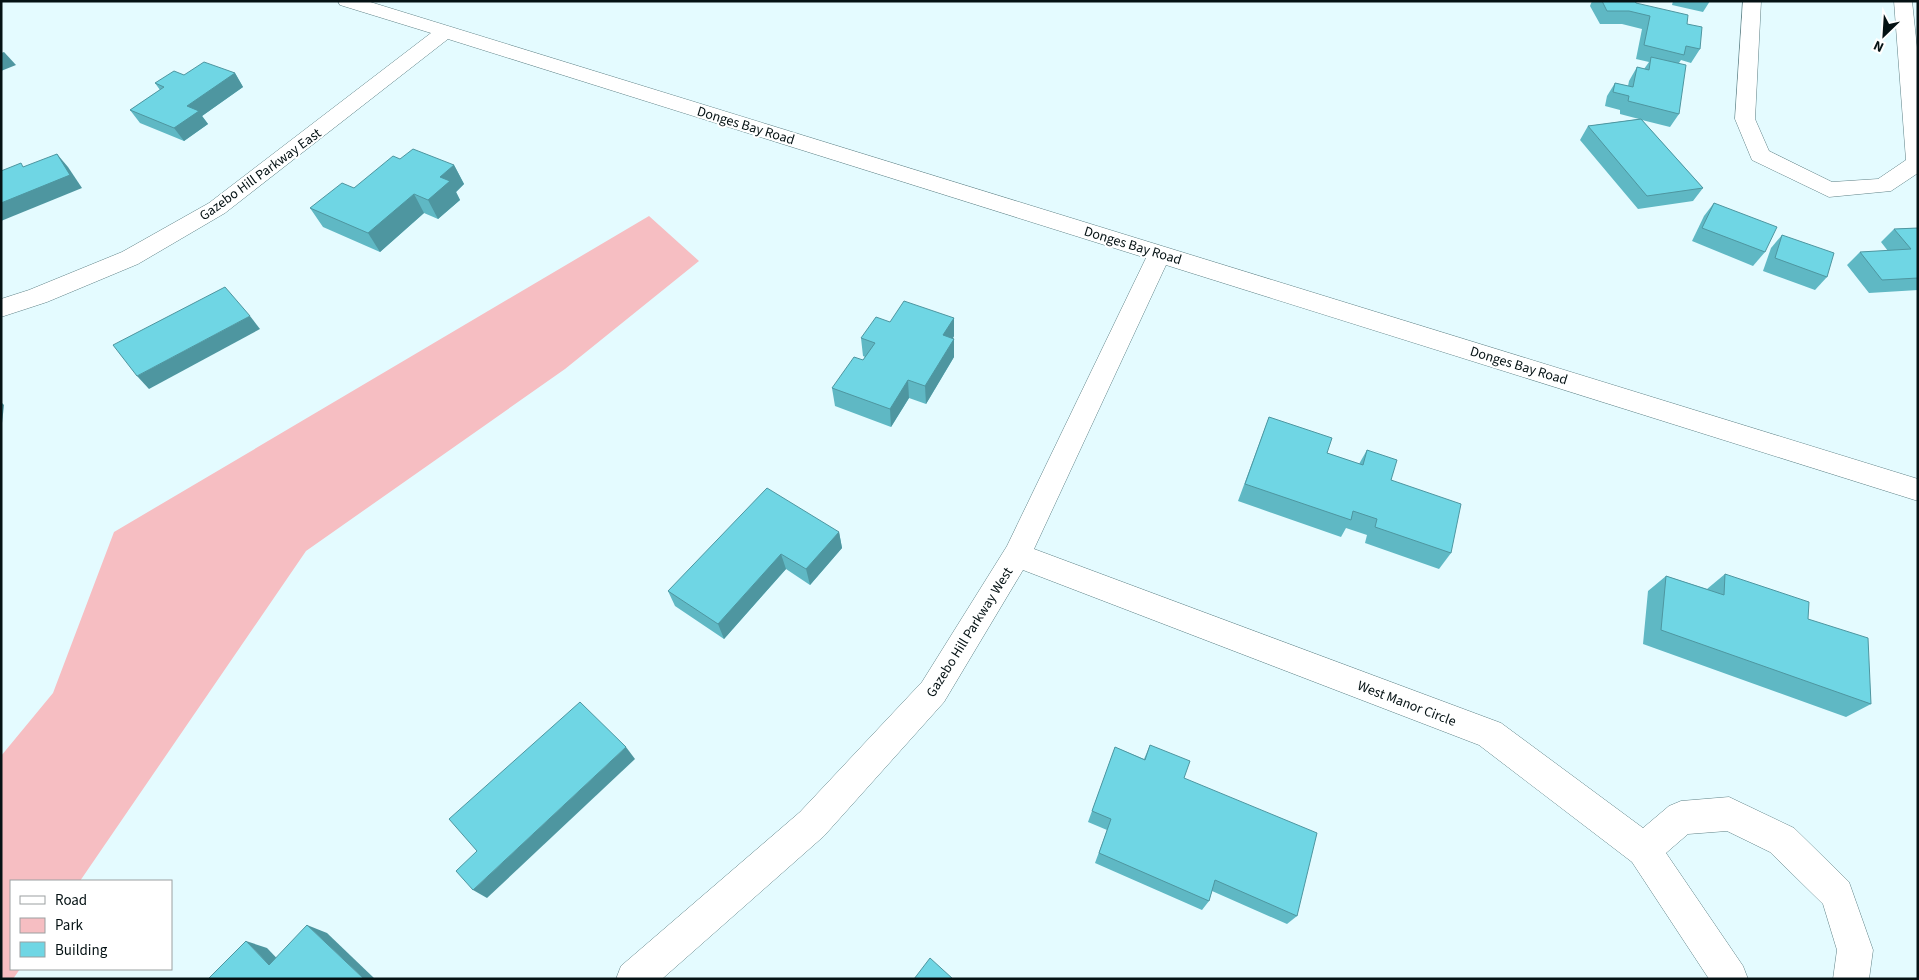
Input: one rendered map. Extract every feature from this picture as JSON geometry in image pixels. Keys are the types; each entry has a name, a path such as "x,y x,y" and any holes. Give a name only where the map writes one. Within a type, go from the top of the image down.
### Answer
{"street":[{"name":"Donges Bay Road","path":"347,1 1918,490"},
{"path":"1752,1 1745,119 1760,155 1829,190 1883,186 1917,163 1902,1"},
{"name":"Gazebo Hill Parkway East","path":"1,308 38,296 130,258 217,208 445,32"},
{"name":"Gazebo Hill Parkway West","path":"634,979 812,824 933,692 1017,555 1160,253"},
{"name":"West Manor Circle","path":"1017,555 1490,734 1644,850 1725,970"},
{"path":"1644,850 1681,818 1729,814 1782,840 1837,894 1855,950 1851,979"}],"green space":[{"path":"649,216 699,261 565,369 306,551 81,880 10,880 10,970 19,970 13,979 1,979 1,756 53,693 114,532"}],"building":[{"path":"1602,1 1635,1 1636,3 1688,15 1687,24 1702,27 1700,49 1686,46 1684,55 1644,45 1650,16 1629,11 1607,11"},
{"path":"1651,57 1686,65 1679,114 1628,101 1629,96 1613,92 1615,83 1633,87 1637,67 1649,70"},
{"path":"204,62 235,73 187,106 199,111 174,128 130,110 164,87 155,83 174,71 184,75"},
{"path":"1641,119 1703,188 1647,196 1588,126"},
{"path":"413,149 454,165 440,177 450,181 428,200 414,194 368,233 310,208 342,183 354,188 393,156 400,159"},
{"path":"57,154 70,175 1,203 1,171 21,163 23,167"},
{"path":"1714,203 1777,227 1765,252 1702,228"},
{"path":"1918,228 1918,278 1882,280 1860,252 1911,249 1894,229"},
{"path":"1782,235 1834,253 1827,277 1775,258"},
{"path":"225,287 250,316 137,376 113,345"},
{"path":"904,301 954,318 943,335 954,339 925,386 908,380 890,409 832,388 854,357 863,360 875,343 861,338 876,317 890,322"},
{"path":"1269,417 1332,438 1327,453 1363,465 1367,450 1397,460 1391,480 1461,504 1451,553 1375,527 1377,519 1353,511 1351,520 1245,484"},
{"path":"767,488 839,532 806,569 781,554 718,624 668,591"},
{"path":"1725,574 1809,602 1808,619 1868,638 1871,704 1661,630 1666,576 1724,595"},
{"path":"580,702 626,747 473,890 456,871 477,851 449,819"},
{"path":"1150,745 1190,761 1184,778 1317,833 1297,916 1215,880 1209,901 1099,853 1111,819 1092,811 1115,747 1145,760"},
{"path":"307,925 364,979 208,979 246,941 269,965"},
{"path":"930,958 953,979 914,979"}]}
